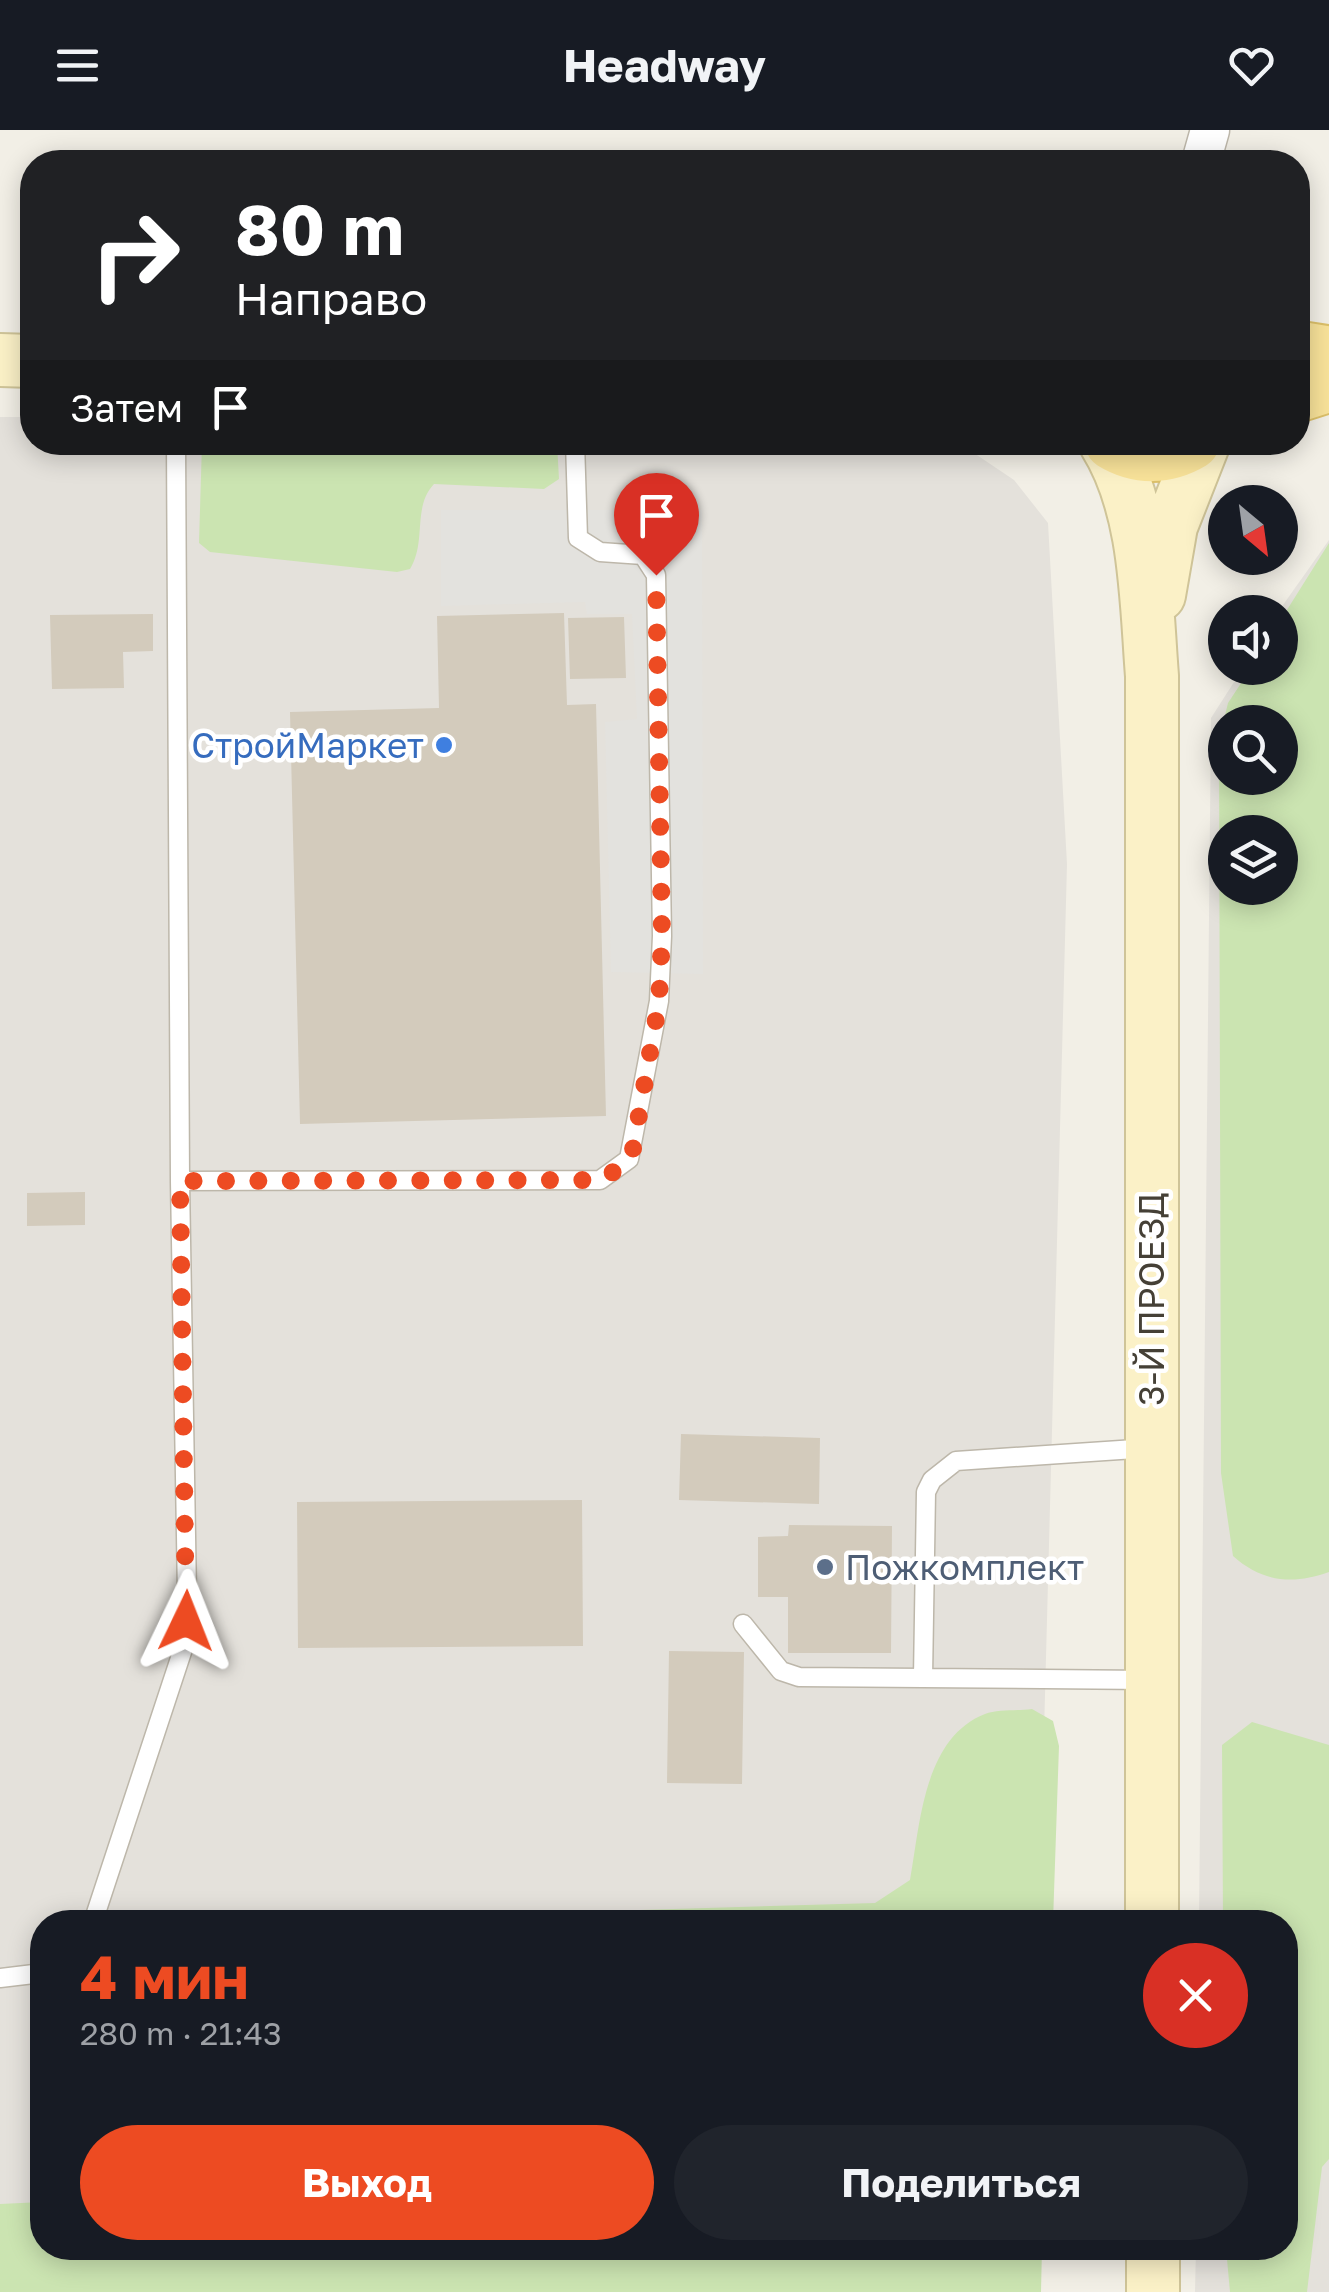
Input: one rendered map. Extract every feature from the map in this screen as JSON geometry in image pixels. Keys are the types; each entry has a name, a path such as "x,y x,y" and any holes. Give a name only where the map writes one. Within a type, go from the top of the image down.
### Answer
{"street":[{"path":"1114,455 1136,530 1152,676"},
{"path":"1152,676 1164,558 1190,491 1198,455"},
{"name":"3-Й ПРОЕЗД","path":"1152,676 1152,1910"},
{"path":"1153,2260 1153,2292"}],"lane":[{"path":"98,1910 184,1646 188,1596 180,1181 176,455"},
{"path":"180,1181 600,1180 628,1159 659,1002 656,575 643,554 600,552 578,538 575,455"},
{"path":"924,1678 926,1492 932,1480 956,1461 1151,1448"},
{"path":"743,1624 781,1670 799,1677 1152,1680"},
{"path":"0,1978 30,1974"}],"shaded area":[{"path":"0,417 20,417 20,455 977,455 1014,480 1048,523 1067,864 1039,1910 30,1910 30,2260 750,2260 0,2292"},
{"path":"441,510 702,510 703,974 611,972 605,722 637,719 632,614 587,614 585,602 441,606"},
{"path":"1329,540 1329,2292 1195,2292 1196,2260 1298,2260 1298,1910 1199,1910 1209,905 1298,905 1298,815 1210,815 1210,795 1298,795 1298,705 1219,705 1232,685 1298,685 1298,595 1290,595"}],"green space":[{"path":"202,455 558,455 559,479 544,489 434,484 423,503 418,548 410,569 397,572 210,552 199,543"},
{"path":"1329,543 1329,1572 1303,1579 1267,1576 1233,1556 1221,1473 1219,905 1298,905 1298,815 1219,815 1219,795 1298,795 1298,705 1228,703 1240,685 1298,685 1296,595"},
{"path":"1032,1709 1053,1721 1059,1746 1053,1910 640,1910 875,1903 910,1880 928,1786 949,1742 964,1726 985,1714"},
{"path":"1252,1722 1329,1745 1329,2159 1322,2167 1307,2292 1230,2292 1227,2260 1298,2260 1298,1910 1223,1910 1222,1745"},
{"path":"30,2203 30,2260 1042,2260 1041,2292 0,2292 0,2204"}],"building":[{"path":"564,613 567,705 596,704 606,1116 300,1124 290,712 439,708 437,616"},
{"path":"153,614 153,651 123,652 124,688 52,689 50,615"},
{"path":"624,617 626,678 570,679 568,618"},
{"path":"85,1192 85,1225 27,1226 27,1193"},
{"path":"681,1434 820,1438 819,1504 679,1500"},
{"path":"582,1500 583,1646 298,1648 297,1502"},
{"name":"Пожкомплект","path":"789,1525 892,1526 891,1653 788,1653 788,1597 758,1597 758,1537 788,1536"},
{"path":"669,1651 744,1652 742,1784 667,1783"}],"place":[{"name":"СтройМаркет","path":"444,745"},
{"name":"Пожкомплект","path":"825,1567"}],"route":[{"path":"186,1621 180,1181 600,1180 623,1166 633,1149 659,1002 662,936 656,575"}]}
